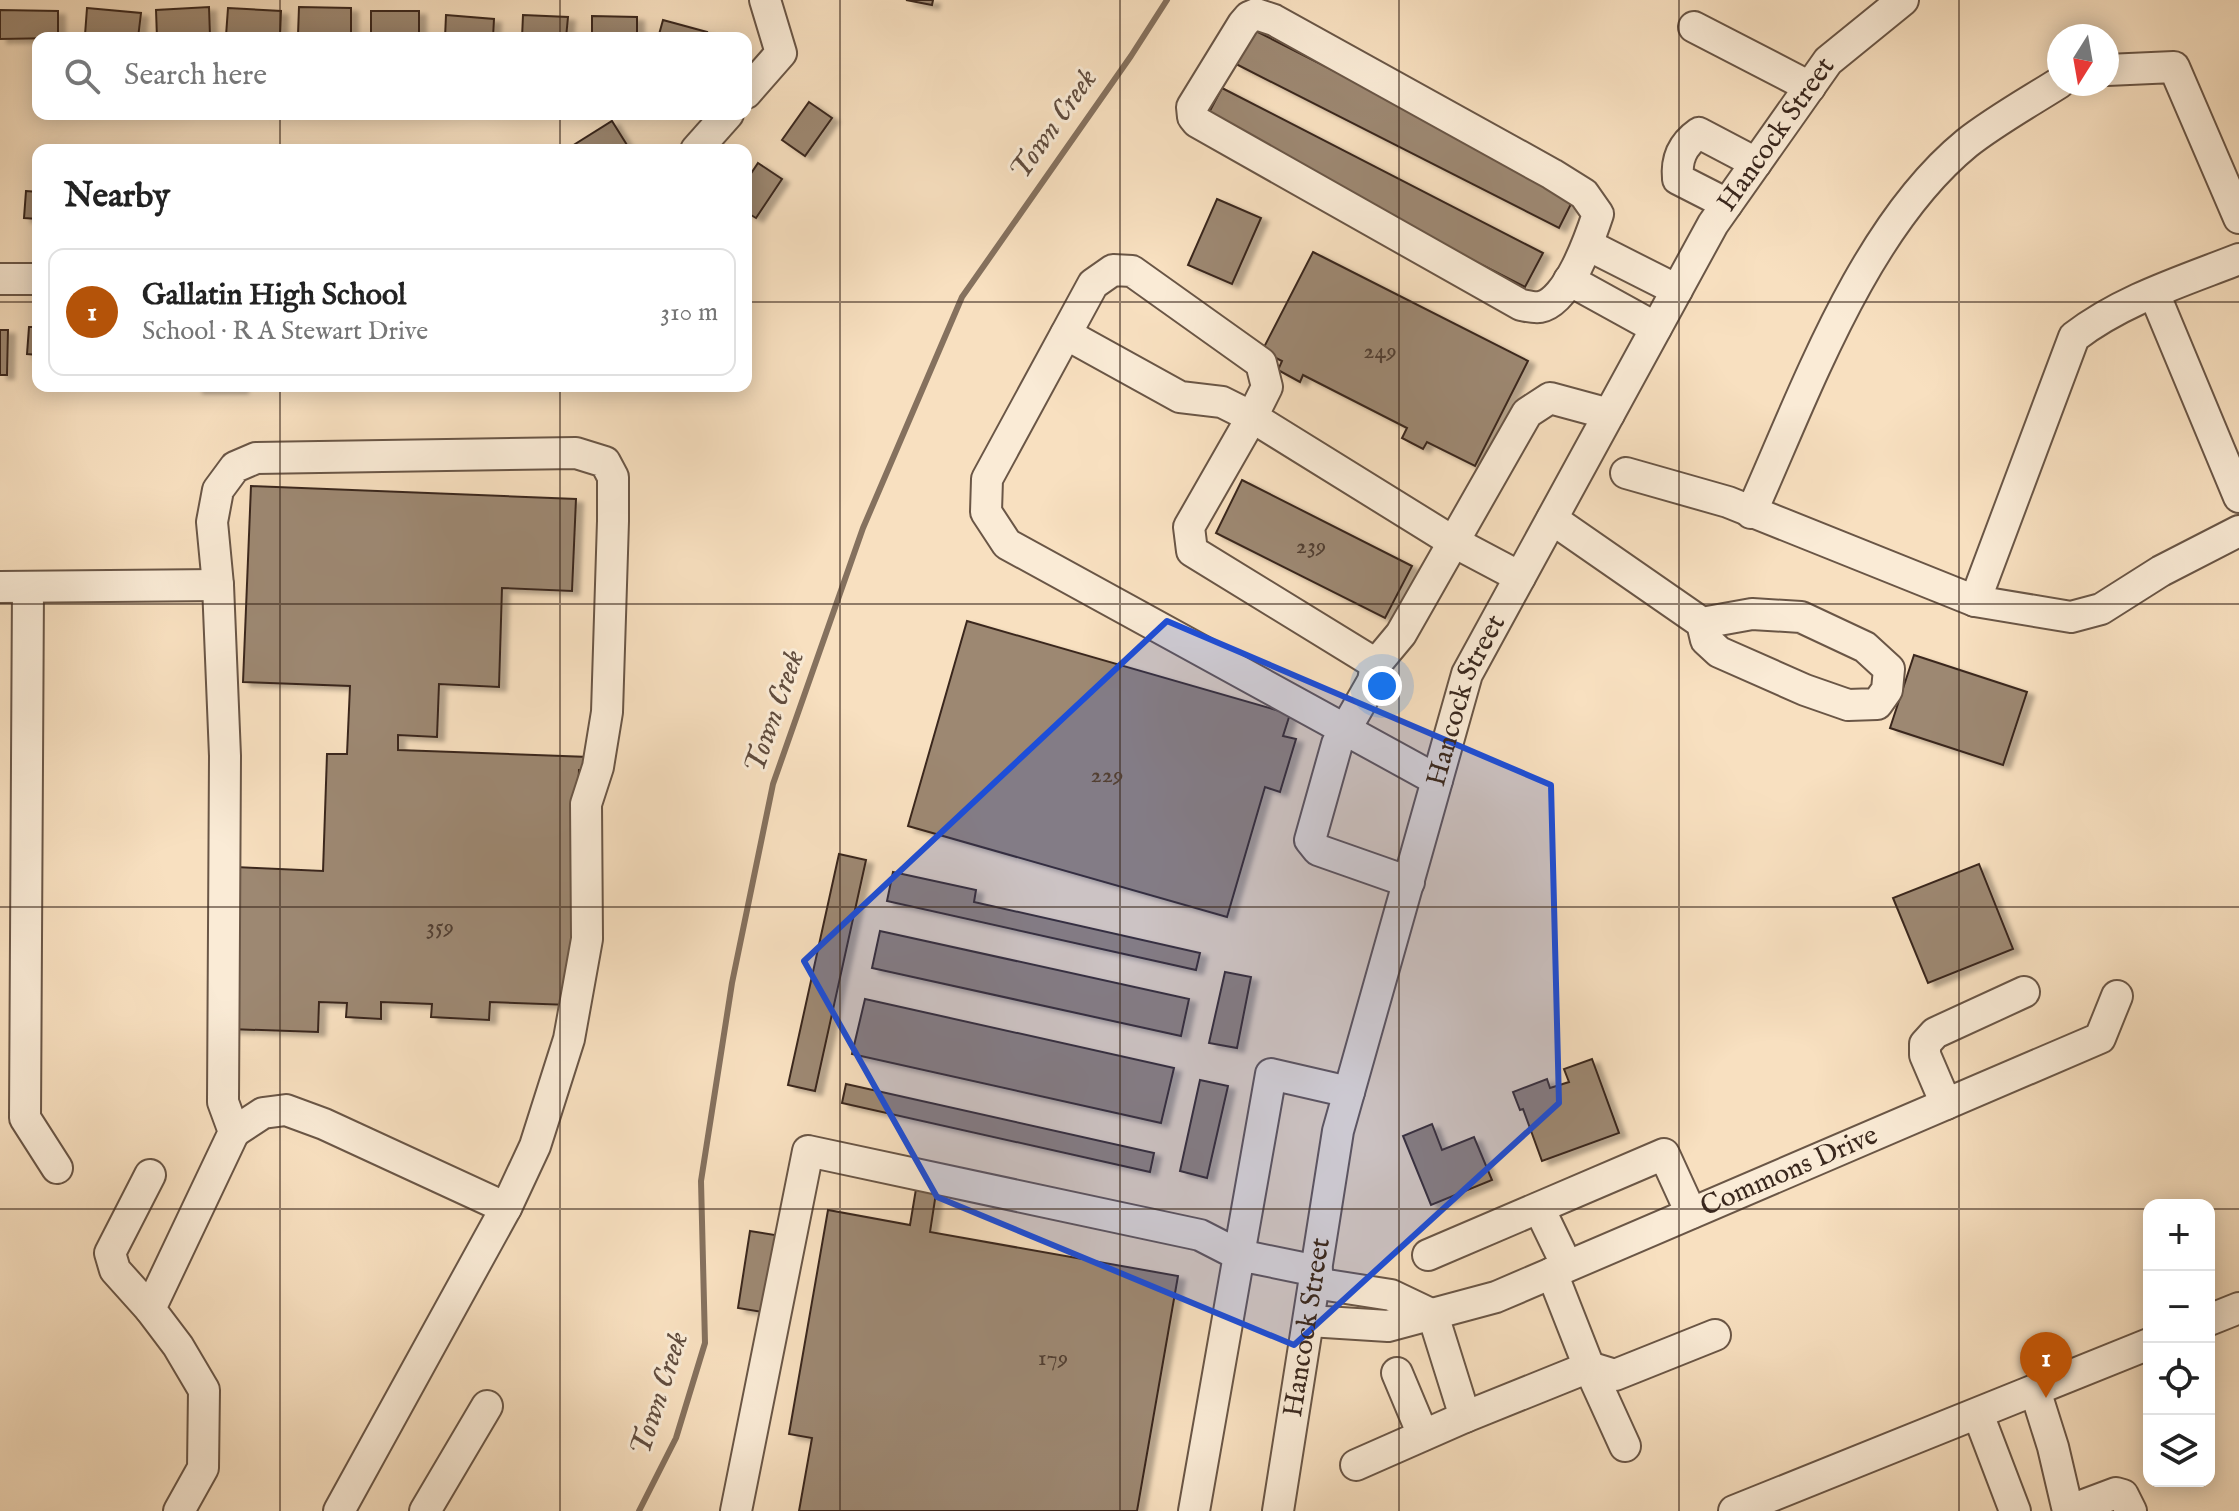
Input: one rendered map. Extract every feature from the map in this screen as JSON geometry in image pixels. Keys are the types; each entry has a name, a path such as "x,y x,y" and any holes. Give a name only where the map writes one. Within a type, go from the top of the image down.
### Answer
{"street":[{"path":"752,86 781,53 765,0"},
{"name":"Hancock Street","path":"1278,1511 1338,1131 1467,674 1713,224 1828,61 1903,0"},
{"path":"1262,15 1584,194 1598,214 1588,245 1569,280 1548,304 1537,308 1521,305 1206,128 1193,117 1192,107 1243,24 1249,17 1262,15"},
{"path":"1694,27 1810,87"},
{"path":"2119,69 2174,67 2239,218"},
{"path":"1751,513 1847,299 1912,199 1967,143 2047,91"},
{"path":"701,144 723,120"},
{"path":"1727,204 1678,179 1677,166 1687,142 1699,133 1756,163"},
{"path":"1588,245 1677,290"},
{"path":"1975,601 2074,337 2099,318 2239,259"},
{"path":"1376,664 1192,551 1189,527 1267,387 1261,363 1132,271 1113,270 1093,284 987,479 986,512 1007,544 1437,780"},
{"path":"0,279 32,279"},
{"path":"1569,280 1656,328"},
{"path":"2154,293 2239,497"},
{"path":"1066,334 1180,397 1222,402 1252,417 1452,541 1520,577"},
{"path":"1409,882 1318,850 1310,840 1337,744 1373,681 1376,664 1401,634 1527,413 1550,398 1609,414"},
{"path":"234,1132 223,1102 225,756 218,585 212,522 218,490 235,467 256,458 576,453 605,462 613,477 607,712 598,767 586,804 587,939 569,1039 535,1146 506,1208 339,1511"},
{"path":"1626,473 1678,487 1751,513 1975,601 2071,617 2101,609 2161,571 2239,531"},
{"path":"1552,519 1702,623 1706,640 1719,652 1805,690 1848,705 1877,704 1887,690 1889,669 1865,647 1801,617 1752,614 1702,623"},
{"path":"57,1168 25,1118 14,587 218,585"},
{"path":"1946,1104 1925,1055 1925,1044 1935,1033 2024,992"},
{"name":"Commons Drive","path":"1309,1321 1388,1326 1496,1297 2100,1038 2117,996"},
{"path":"1194,1511 1271,1074 1349,1092"},
{"path":"150,1309 234,1132 263,1113 286,1110 324,1124 506,1208"},
{"path":"736,1511 808,1151 1200,1235 1239,1255 1391,1295 1433,1315 1465,1417"},
{"path":"1428,1255 1664,1154 1691,1213"},
{"path":"150,1175 110,1253 115,1270 178,1346 204,1390 203,1468 179,1511"},
{"path":"1539,1208 1589,1367 1625,1446"},
{"path":"2215,1318 2239,1308"},
{"path":"1356,1465 1589,1367 1615,1375 1715,1335"},
{"path":"1734,1511 2143,1346"},
{"path":"1397,1373 1423,1435"},
{"path":"2035,1390 2068,1511 2116,1493 2123,1495 2131,1511"},
{"path":"425,1511 487,1406"},
{"path":"1978,1414 2015,1511"}],"highlighted area":[{"path":"1167,621 1551,785 1559,1103 1294,1345 937,1197 804,961"}],"building":[{"path":"906,0 933,0 932,5"},
{"path":"209,7 210,32 157,32 156,10"},
{"path":"299,7 351,8 351,32 298,32"},
{"path":"87,8 141,13 139,32 85,32"},
{"path":"228,8 281,11 280,32 226,32"},
{"path":"0,10 58,11 58,32 32,32 32,38 0,39"},
{"path":"371,11 419,11 419,32 371,32"},
{"path":"446,15 494,19 493,32 445,32"},
{"path":"523,15 568,17 567,32 522,32"},
{"path":"592,16 637,17 637,32 592,32"},
{"path":"663,20 707,32 660,32"},
{"path":"1254,30 1576,194 1559,228 1236,64"},
{"path":"1222,88 1543,253 1525,287 1204,122"},
{"path":"809,102 832,118 805,156 782,140"},
{"path":"612,121 626,144 575,144"},
{"path":"758,163 782,179 756,218 752,216 752,172"},
{"path":"26,191 32,192 32,219 24,218"},
{"path":"1217,199 1261,218 1232,284 1188,265"},
{"path":"1313,252 1528,361 1475,466 1427,442 1423,449 1402,438 1407,428 1303,375 1300,382 1278,370 1282,361 1262,351"},
{"path":"29,327 32,327 32,354 27,354"},
{"path":"0,330 8,330 7,375 0,375"},
{"path":"1242,480 1412,566 1385,618 1216,533"},
{"path":"251,486 576,499 572,591 502,588 499,687 439,684 437,737 398,735 398,750 589,757 589,770 579,770 570,1005 490,1002 489,1020 431,1017 432,1004 381,1002 381,1019 346,1017 347,1003 319,1002 318,1032 230,1029 236,867 323,871 327,754 347,754 350,686 243,682"},
{"path":"967,621 1290,714 1283,736 1296,739 1280,792 1265,787 1227,917 908,826"},
{"path":"1914,655 2027,692 2003,765 1890,728"},
{"path":"839,854 866,860 815,1091 788,1085"},
{"path":"1979,864 2013,949 1928,983 1893,898"},
{"path":"893,872 976,890 974,902 1200,953 1196,970 887,901"},
{"path":"880,931 1189,999 1181,1036 872,968"},
{"path":"1225,972 1251,977 1237,1048 1209,1043"},
{"path":"865,999 1174,1068 1161,1123 852,1054"},
{"path":"1592,1059 1619,1133 1542,1161 1523,1109 1520,1110 1513,1092 1547,1079 1550,1088 1569,1082 1564,1069"},
{"path":"1200,1080 1228,1086 1207,1178 1180,1171"},
{"path":"846,1084 1154,1153 1150,1172 842,1103"},
{"path":"1432,1124 1442,1150 1474,1137 1492,1180 1431,1205 1403,1136"},
{"path":"916,1189 936,1193 930,1232 1178,1276 1137,1511 799,1511 812,1438 789,1434 828,1210 910,1225"},
{"path":"750,1231 781,1236 769,1313 738,1308"}],"waterway":[{"name":"Town Creek","path":"639,1511 676,1438 705,1343 701,1181 732,983 773,784 863,528 962,297 1167,0"}],"place":[{"name":"Gallatin High School","path":"2046,1398"}]}
